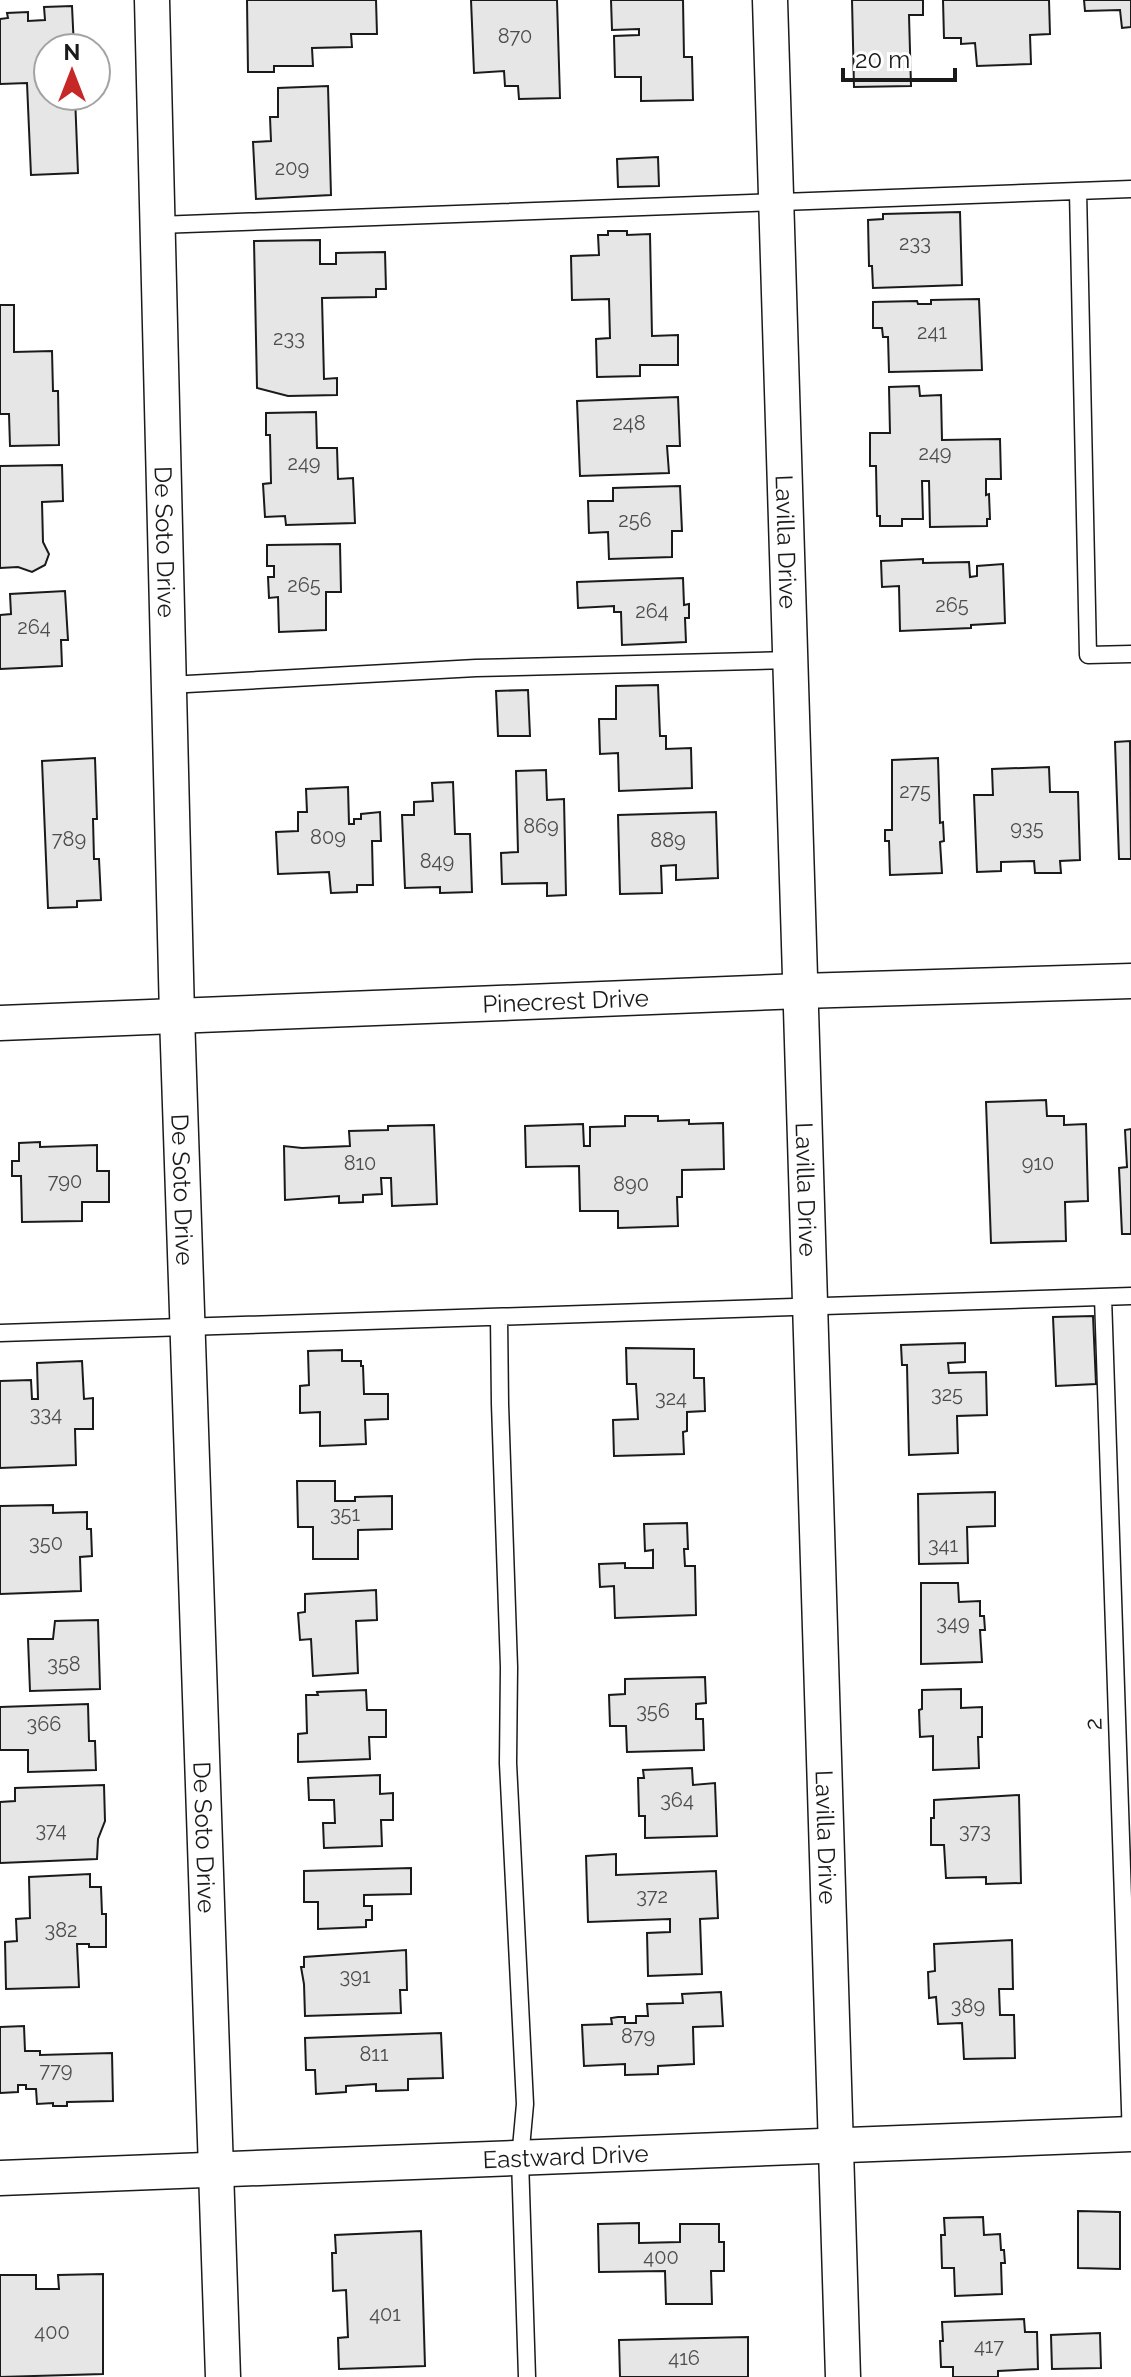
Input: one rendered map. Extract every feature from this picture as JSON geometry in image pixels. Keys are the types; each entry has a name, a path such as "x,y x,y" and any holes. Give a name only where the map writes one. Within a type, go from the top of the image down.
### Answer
{"street":[{"name":"De Soto Drive","path":"152,0 177,1016 223,2377"},
{"name":"Lavilla Drive","path":"770,0 843,2377"},
{"name":"Pinecrest Drive","path":"0,1023 1131,981"},
{"name":"Eastward Drive","path":"0,2178 1131,2134"}],"lane":[{"path":"158,225 1131,189"},
{"path":"1078,191 1088,655 1131,654"},
{"path":"169,685 476,668 791,660"},
{"path":"0,1333 1131,1296"},
{"name":"2","path":"1103,1297 1131,2148"},
{"path":"499,1317 509,1667 508,1763 525,2104 520,2159 527,2377"}],"building":[{"path":"247,0 376,0 377,34 351,34 352,47 312,48 313,66 274,66 274,72 248,72"},
{"path":"471,0 557,0 560,98 519,99 518,86 505,86 504,71 474,73"},
{"path":"611,0 683,0 684,57 692,57 693,100 641,101 641,77 615,77 614,36 639,35 639,29 612,30"},
{"path":"852,0 923,0 923,15 909,15 911,86 854,87"},
{"path":"943,0 1049,0 1050,34 1030,35 1031,64 977,66 975,43 961,44 961,38 944,38"},
{"path":"1084,0 1131,0 1131,27 1122,28 1120,10 1085,11"},
{"path":"72,6 73,32 32,32 32,112 76,112 78,173 31,175 27,83 0,84 0,19 8,18 7,13 28,12 28,21 45,20 44,7"},
{"path":"328,86 331,195 256,199 253,142 271,141 270,117 278,117 278,88"},
{"path":"658,157 659,186 618,187 617,159"},
{"path":"960,212 962,285 873,288 868,220 883,219 883,214"},
{"path":"608,231 627,231 627,235 650,234 652,336 678,335 678,365 640,365 640,376 597,377 596,339 610,338 609,299 572,300 571,256 599,255 598,235 608,235"},
{"path":"320,240 320,264 336,264 336,253 385,252 386,289 376,289 376,297 322,298 324,379 337,378 337,395 288,396 257,388 254,241"},
{"path":"979,299 982,370 889,372 888,337 883,337 882,328 873,328 873,302 917,301 918,304 931,304 931,300"},
{"path":"0,305 14,305 14,352 52,351 53,391 58,391 59,445 10,446 9,414 0,414"},
{"path":"919,386 920,396 941,395 942,440 1000,439 1001,479 986,479 990,519 987,519 987,526 930,527 929,481 922,481 923,519 902,519 902,526 880,526 876,466 870,466 870,433 890,433 889,387"},
{"path":"678,397 680,446 667,446 669,473 580,476 577,401"},
{"path":"316,412 317,448 337,448 338,479 353,478 355,523 286,525 285,516 265,517 263,484 271,483 270,435 266,435 266,413"},
{"path":"62,465 63,501 42,502 43,542 49,554 45,565 32,572 18,567 0,568 0,466"},
{"path":"680,486 682,531 672,531 672,557 609,559 608,532 589,533 588,501 613,501 613,488"},
{"path":"340,544 341,592 326,592 326,630 279,632 278,597 269,598 268,577 274,577 274,566 267,566 267,545"},
{"path":"923,559 923,563 969,562 970,577 977,576 977,566 1003,564 1005,623 971,625 971,628 900,631 899,586 882,587 881,561"},
{"path":"683,578 684,605 689,604 689,618 685,618 686,642 622,645 621,612 614,612 614,606 578,608 577,582"},
{"path":"65,591 68,640 61,640 62,666 0,669 0,615 11,614 10,594"},
{"path":"658,685 660,736 666,736 666,749 691,748 692,788 619,791 618,753 600,754 599,719 616,719 616,686"},
{"path":"528,690 530,736 498,736 496,691"},
{"path":"1130,741 1131,859 1119,859 1115,742"},
{"path":"95,758 97,819 93,819 94,859 99,859 101,900 77,901 77,907 48,908 42,761"},
{"path":"938,758 940,823 943,822 944,841 940,842 942,873 890,875 889,841 885,841 885,830 892,830 892,760"},
{"path":"1049,767 1050,792 1078,792 1080,860 1060,861 1061,873 1035,873 1034,861 1001,862 1001,871 977,872 974,795 993,795 992,769"},
{"path":"546,770 547,800 564,799 566,895 547,896 547,883 502,884 501,853 518,852 516,771"},
{"path":"453,782 455,834 470,834 472,892 440,893 440,887 405,888 402,815 414,815 414,802 433,801 432,783"},
{"path":"348,787 349,824 354,824 354,819 361,819 361,814 380,812 381,841 372,841 373,885 357,885 357,892 331,893 329,872 278,874 276,832 298,831 298,812 307,812 306,789"},
{"path":"716,812 718,878 676,880 676,865 661,866 662,893 620,894 618,815"},
{"path":"1046,1100 1047,1116 1064,1116 1064,1125 1086,1124 1088,1201 1065,1202 1066,1241 991,1243 986,1102"},
{"path":"625,1116 658,1116 658,1121 689,1120 689,1124 723,1123 724,1169 682,1170 682,1197 677,1197 678,1226 618,1228 618,1211 580,1211 579,1166 526,1167 525,1126 583,1124 584,1146 590,1146 590,1127 625,1126"},
{"path":"434,1125 437,1204 392,1206 391,1178 381,1178 382,1194 363,1195 363,1202 339,1203 339,1196 285,1200 284,1146 350,1146 349,1131"},
{"path":"1131,1129 1131,1234 1122,1234 1119,1168 1127,1167 1125,1130"},
{"path":"40,1142 40,1147 97,1145 97,1171 109,1171 109,1202 82,1202 82,1221 22,1222 21,1176 12,1176 12,1161 19,1161 19,1143"},
{"path":"1093,1316 1096,1384 1056,1386 1053,1317"},
{"path":"965,1343 965,1362 948,1363 949,1373 986,1372 987,1415 957,1416 958,1453 909,1455 907,1365 902,1365 901,1345"},
{"path":"626,1348 694,1349 694,1378 704,1378 705,1411 687,1412 687,1431 683,1432 684,1454 614,1456 613,1420 638,1419 636,1384 627,1384"},
{"path":"342,1350 342,1361 361,1361 364,1394 388,1394 388,1419 365,1420 366,1444 320,1446 320,1412 300,1413 300,1386 309,1385 308,1351"},
{"path":"82,1361 84,1399 93,1398 93,1429 75,1429 76,1465 0,1468 0,1381 31,1380 32,1399 38,1399 37,1363"},
{"path":"297,1481 335,1481 335,1501 392,1496 392,1529 358,1530 358,1559 313,1559 313,1527 298,1527"},
{"path":"995,1492 995,1526 967,1527 968,1563 919,1564 918,1494"},
{"path":"53,1505 53,1513 87,1512 92,1556 80,1557 81,1591 0,1594 0,1506"},
{"path":"687,1523 685,1566 695,1566 696,1615 615,1618 614,1586 600,1587 599,1564 625,1563 625,1568 653,1568 653,1550 645,1551 644,1524"},
{"path":"921,1583 958,1583 959,1602 980,1601 980,1616 984,1616 985,1630 980,1630 982,1662 921,1664"},
{"path":"376,1590 377,1620 356,1621 358,1673 313,1676 311,1639 300,1640 298,1613 305,1612 305,1594"},
{"path":"98,1620 100,1689 30,1691 28,1639 53,1639 55,1621"},
{"path":"705,1677 706,1703 696,1704 696,1719 703,1719 704,1750 627,1752 626,1726 610,1726 609,1695 625,1694 625,1679"},
{"path":"961,1689 961,1708 982,1707 982,1737 978,1737 979,1768 933,1770 933,1736 920,1737 922,1690"},
{"path":"366,1690 367,1710 386,1710 386,1737 369,1737 370,1759 298,1762 298,1734 307,1733 306,1695"},
{"path":"88,1704 89,1741 95,1741 96,1770 28,1772 28,1750 0,1750 0,1707"},
{"path":"692,1768 693,1785 715,1783 717,1836 645,1838 645,1816 639,1816 638,1778 644,1778 643,1770"},
{"path":"380,1775 380,1794 393,1793 393,1820 381,1820 382,1846 324,1848 323,1823 335,1823 334,1800 309,1800 308,1778"},
{"path":"104,1785 105,1821 98,1839 97,1859 0,1863 0,1802 15,1801 15,1788"},
{"path":"1019,1795 1021,1883 986,1884 986,1877 946,1878 944,1845 931,1845 934,1800"},
{"path":"616,1854 616,1875 716,1871 718,1918 700,1919 702,1974 648,1976 647,1933 670,1932 670,1919 588,1922 586,1856"},
{"path":"411,1868 411,1894 364,1895 364,1906 372,1906 372,1920 366,1920 366,1927 318,1929 318,1902 304,1902 304,1871"},
{"path":"90,1874 90,1887 101,1887 102,1914 106,1914 106,1947 77,1944 79,1987 6,1989 5,1942 17,1941 16,1919 30,1918 29,1877"},
{"path":"1012,1940 1013,1989 999,1989 1000,2015 1014,2015 1015,2058 964,2059 962,2023 938,2024 936,1997 929,1998 928,1972 935,1971 934,1944"},
{"path":"406,1950 407,1990 400,1990 401,2013 305,2016 301,1967 304,1967 304,1957"},
{"path":"721,1992 723,2026 693,2027 694,2064 658,2066 658,2074 625,2075 625,2064 584,2066 582,2025 612,2024 611,2018 618,2017 625,2017 625,2023 636,2023 636,2016 648,2016 647,2004 683,2003 682,1994"},
{"path":"24,2026 25,2051 40,2051 40,2055 112,2053 113,2101 67,2102 67,2106 37,2104 36,2089 26,2089 26,2085 18,2085 18,2092 0,2093 0,2027"},
{"path":"441,2033 443,2078 408,2079 408,2090 376,2091 376,2084 346,2086 346,2092 316,2094 315,2070 306,2070 305,2038"},
{"path":"1078,2211 1120,2212 1120,2269 1078,2268"},
{"path":"983,2217 984,2235 1000,2234 1001,2250 1004,2250 1005,2263 1001,2263 1002,2294 955,2296 954,2268 942,2268 944,2218"},
{"path":"639,2223 639,2243 680,2242 680,2224 719,2224 719,2242 724,2242 724,2271 711,2271 712,2304 666,2304 665,2271 599,2272 598,2224"},
{"path":"421,2231 425,2366 339,2369 338,2338 348,2337 346,2290 333,2291 335,2235"},
{"path":"103,2274 103,2374 0,2377 0,2275 36,2275 36,2289 59,2289 58,2275"},
{"path":"1024,2319 1025,2332 1037,2332 1038,2369 998,2371 998,2377 953,2377 953,2367 941,2367 942,2322"},
{"path":"1100,2333 1101,2368 1052,2369 1051,2335"},
{"path":"748,2337 748,2377 620,2377 619,2340"}]}
